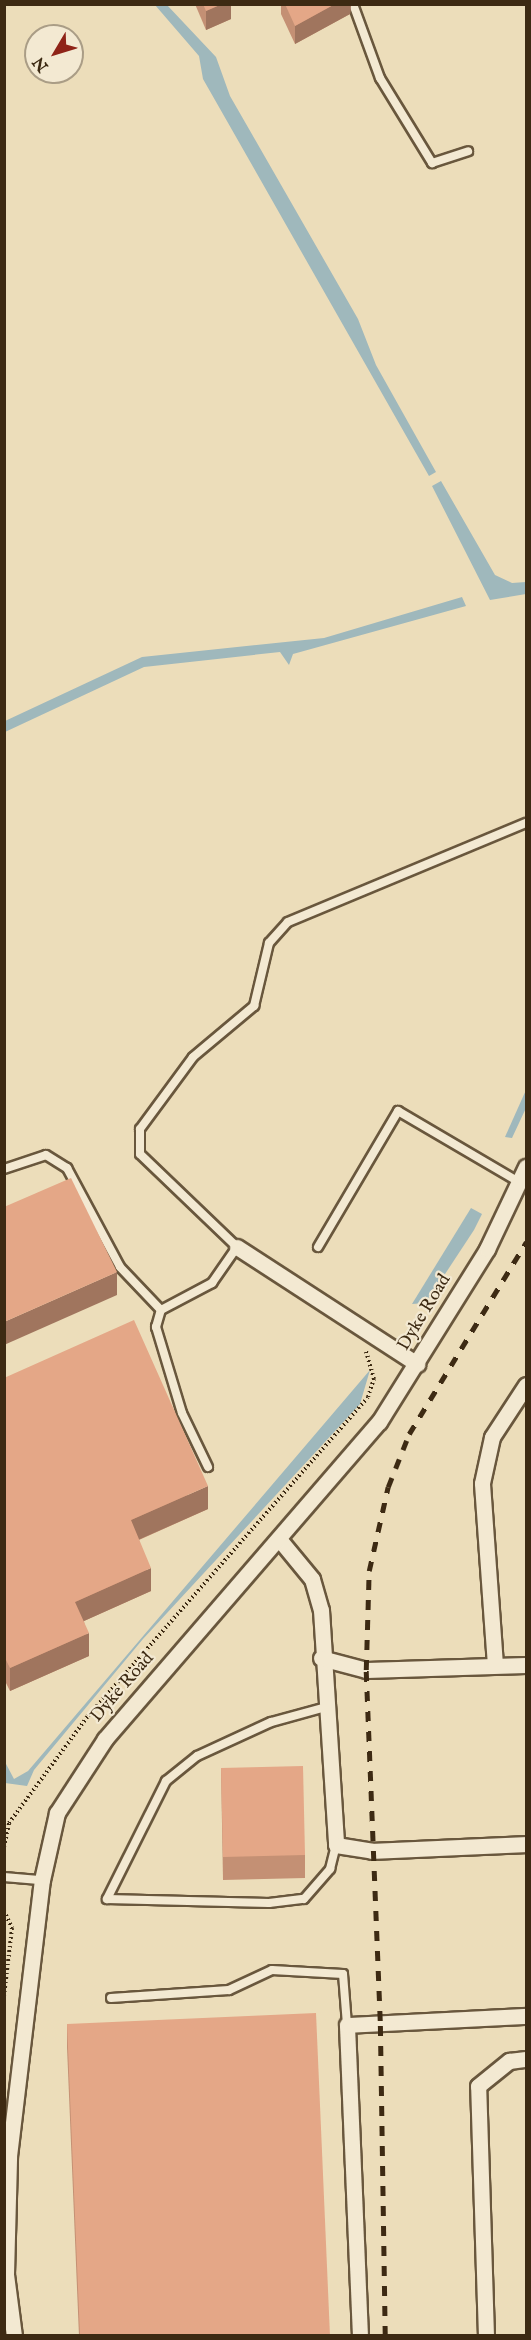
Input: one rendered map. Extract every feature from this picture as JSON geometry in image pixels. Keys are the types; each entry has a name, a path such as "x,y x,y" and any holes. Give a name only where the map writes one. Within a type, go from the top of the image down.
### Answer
{"street":[{"name":"Dyke Road","path":"14,2336 6,2274 9,2156 42,1880 57,1813 105,1739 356,1454 417,1364 487,1249 526,1167"},
{"path":"237,1247 417,1364"},
{"path":"495,1665 482,1483 492,1437 526,1385"},
{"path":"279,1539 312,1579 321,1610 321,1658 336,1845 372,1851 526,1844"},
{"path":"321,1658 366,1670 526,1665"},
{"path":"360,2336 347,2025 526,2016"},
{"path":"486,2336 478,2086 509,2061 526,2059"}],"lane":[{"path":"353,4 380,78 432,163 468,151"},
{"path":"208,1467 168,1369 156,1327 160,1310 212,1283 237,1247 140,1154 140,1129 193,1057 254,1006 269,943 288,922 526,823"},
{"path":"318,1247 398,1111 519,1182"},
{"path":"4,1169 46,1155 67,1168 120,1267 160,1310"},
{"path":"326,1707 271,1722 197,1756 166,1781 107,1899 304,1899 330,1869 336,1845"},
{"path":"4,1877 42,1880"},
{"path":"111,1998 245,1987 272,1970 343,1974 347,2025"}],"path":[{"path":"4,1847 9,1823 88,1716 368,1397 374,1378 366,1353 376,1336"},
{"path":"4,1911 12,1928 4,1996"}],"water":[{"path":"155,5 167,5 216,57 230,96 358,319 376,365 436,472 429,476 203,79 199,56"},
{"path":"441,481 495,575 512,583 526,582 526,594 490,600 432,486"},
{"path":"462,597 466,606 293,654 289,665 280,652 144,667 5,732 5,721 142,657 324,638"},
{"path":"526,1090 526,1108 512,1138 505,1137"},
{"path":"471,1208 482,1214 474,1230 426,1303 412,1304"},
{"path":"370,1370 360,1404 143,1639 34,1770 27,1786 5,1783 5,1762 14,1779 28,1771"}],"building":[{"path":"203,4 222,4 206,11"},
{"path":"285,4 335,4 295,26"},
{"path":"71,1178 117,1272 4,1322 4,1207"},
{"path":"134,1320 208,1486 131,1520 151,1568 75,1602 89,1633 10,1668 4,1656 4,1378"},
{"path":"303,1766 305,1855 223,1857 221,1768"},
{"path":"316,2013 330,2336 80,2336 67,2024"}],"railway":[{"path":"385,2336 380,2021 366,1670 369,1571 388,1487 409,1434 526,1242"}]}
